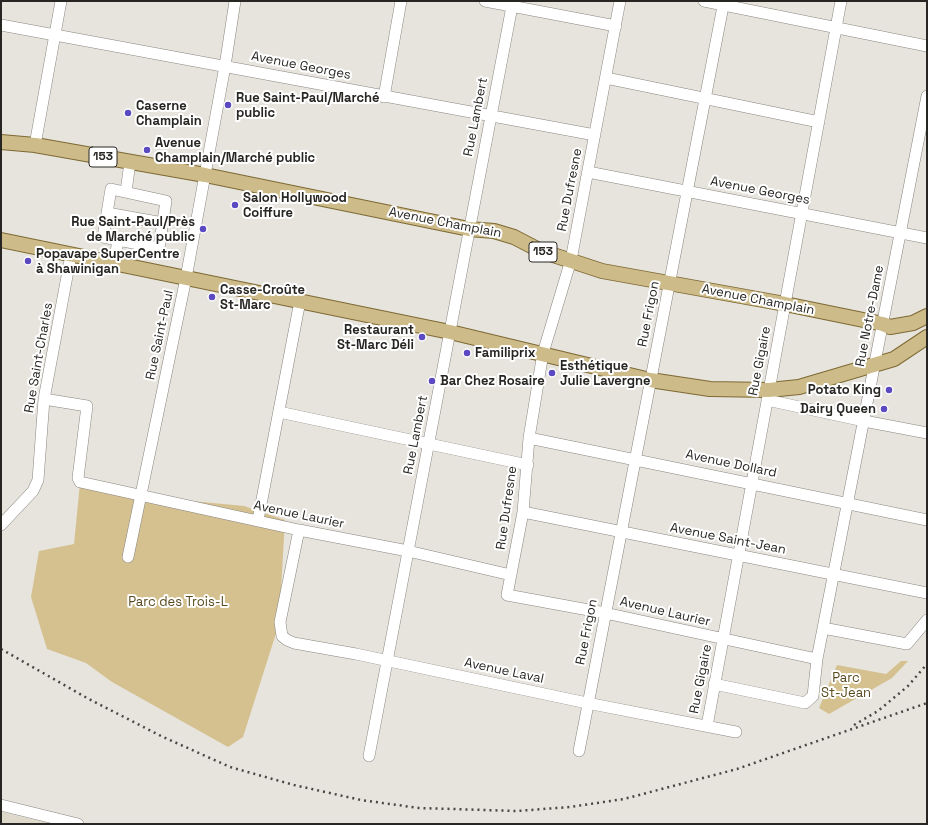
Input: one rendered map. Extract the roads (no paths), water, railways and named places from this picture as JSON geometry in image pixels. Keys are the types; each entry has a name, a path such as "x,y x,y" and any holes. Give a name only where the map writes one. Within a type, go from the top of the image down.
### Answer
{"main road":[{"name":"Avenue Champlain","path":"1,142 35,145 205,175 469,229 494,231 514,237 541,251 602,271 785,304 882,324"},
{"path":"1,240 450,332 543,353 650,380 710,389 768,395 894,359 927,337"},
{"name":"153","path":"882,324 890,327 913,323 927,316"}],"street":[{"path":"35,145 61,1"},
{"name":"Rue Saint-Paul","path":"128,556 186,278 225,66 235,1"},
{"path":"384,97 401,1"},
{"path":"485,1 512,4 616,26"},
{"name":"Rue Dufresne","path":"507,596 523,512 529,438 543,353 571,260 620,1"},
{"path":"704,1 723,3 927,46"},
{"name":"Rue Gigaire","path":"707,726 841,1"},
{"name":"Rue Frigon","path":"579,751 723,3"},
{"name":"Rue Lambert","path":"369,756 512,4"},
{"name":"Avenue Georges","path":"1,25 595,135"},
{"path":"606,78 818,122"},
{"name":"Rue Notre-Dame","path":"714,684 805,703 813,696 817,659 900,232 922,146 927,96"},
{"path":"126,192 130,162"},
{"name":"Avenue Georges","path":"588,172 927,238"},
{"path":"111,189 126,192 166,201 159,248 103,237 111,189"},
{"path":"107,213 163,223"},
{"path":"114,264 118,240"},
{"name":"Rue Saint-Charles","path":"1,525 33,491 38,480 44,399 71,255"},
{"path":"258,520 300,301"},
{"path":"768,395 864,422 927,433"},
{"name":"Avenue Laurier","path":"44,399 87,406 78,478 80,482 299,530 408,551 511,575"},
{"path":"279,412 528,465"},
{"name":"Avenue Dollard","path":"529,438 927,520"},
{"name":"Avenue Saint-Jean","path":"523,512 927,593"},
{"name":"Avenue Laval","path":"299,530 280,622 282,636 294,643 387,660 588,703 736,732"},
{"name":"Avenue Laurier","path":"507,596 605,613 723,640 817,659"},
{"path":"823,628 853,632 907,644 927,620"},
{"path":"1,805 78,824"}],"railway":[{"path":"1,649 87,698 161,736 230,767 294,785 361,800 419,808 517,811 570,807 624,799 737,769 927,703"},
{"path":"854,725 878,711 908,686 927,664"}],"place":[{"name":"Rue Saint-Paul/Marché public","path":"228,105"},
{"name":"Caserne Champlain","path":"128,113"},
{"name":"Avenue Champlain/Marché public","path":"147,150"},
{"name":"Salon Hollywood Coiffure","path":"235,205"},
{"name":"Rue Saint-Paul/Près de Marché public","path":"203,229"},
{"name":"Popavape SuperCentre à Shawinigan","path":"28,261"},
{"name":"Casse-Croûte St-Marc","path":"212,297"},
{"name":"Restaurant St-Marc Déli","path":"422,337"},
{"name":"Familiprix","path":"467,353"},
{"name":"Esthétique Julie Lavergne","path":"552,373"},
{"name":"Bar Chez Rosaire","path":"432,381"},
{"name":"Potato King","path":"889,390"},
{"name":"Dairy Queen","path":"884,409"}],"park label":[{"name":"Parc des Trois-L","path":"178,602"},
{"name":"Parc St-Jean","path":"846,686"}]}
